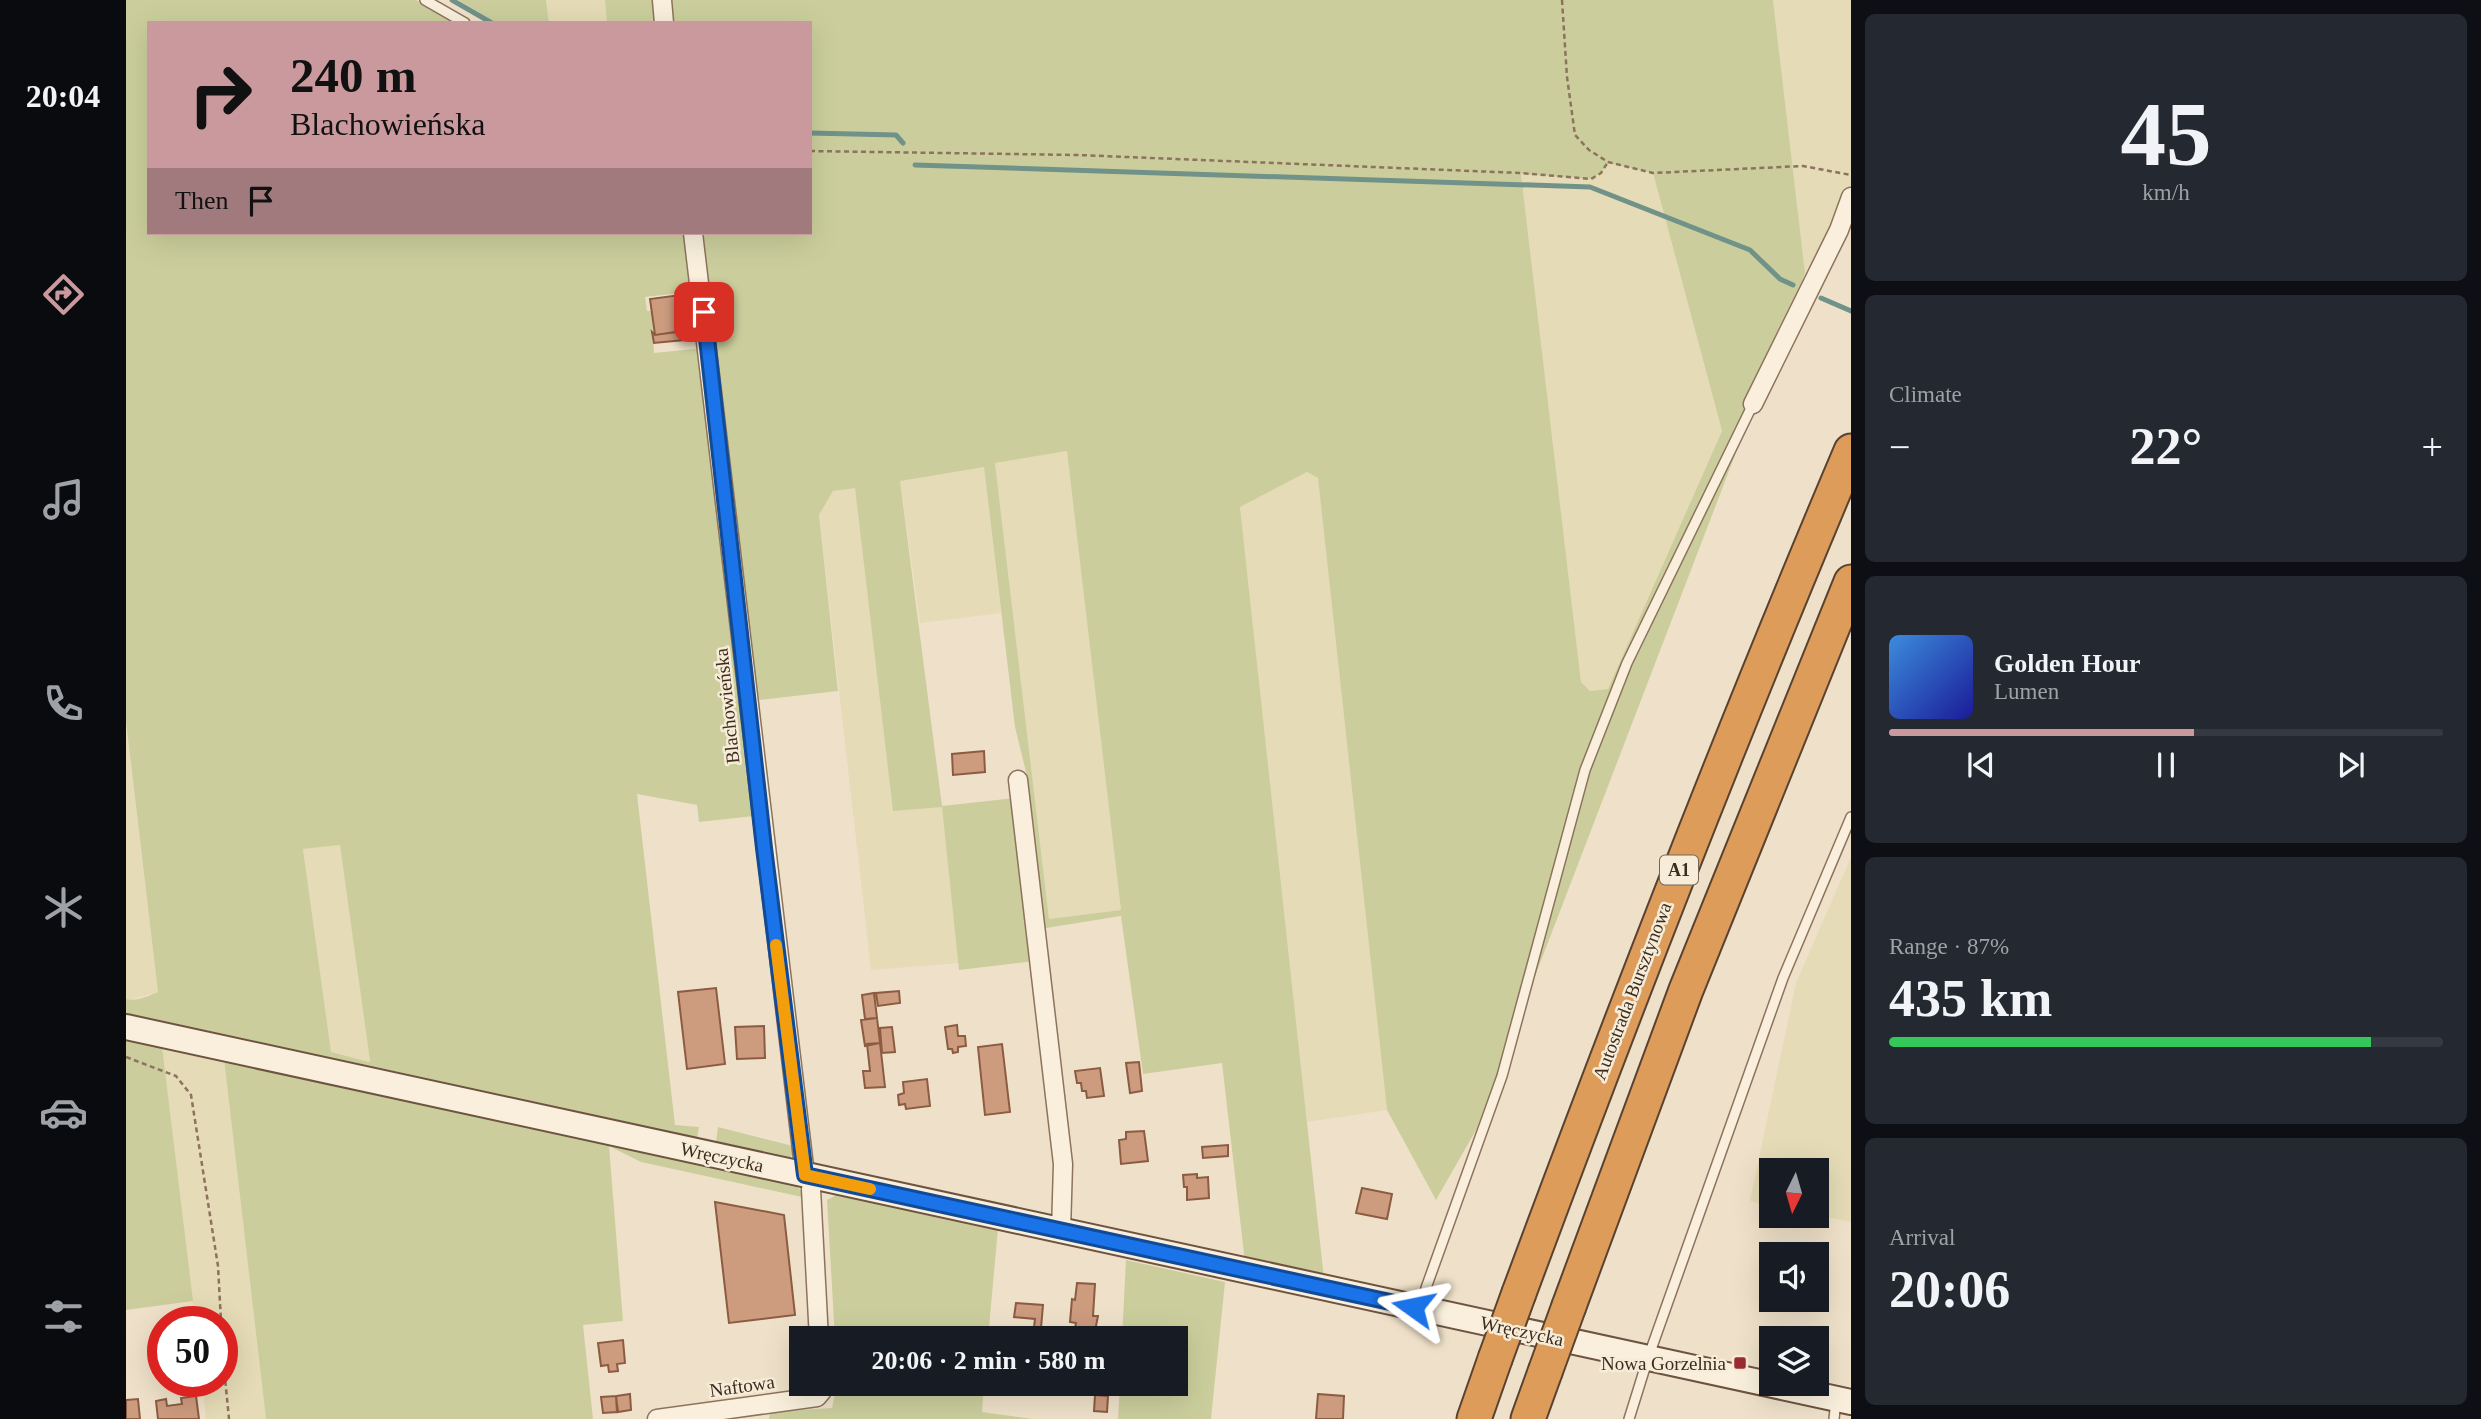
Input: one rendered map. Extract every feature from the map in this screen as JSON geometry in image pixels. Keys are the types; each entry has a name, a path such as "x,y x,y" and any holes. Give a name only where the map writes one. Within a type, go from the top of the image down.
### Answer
{"highway":[{"name":"Autostrada Bursztynowa","path":"1474,1419 1648,948 1781,615 1851,451"},
{"name":"A1","path":"1528,1419 1691,977 1851,582"}],"main road":[{"name":"Wręczycka","path":"126,1027 1648,1358 1840,1407"}],"street":[{"path":"662,0 664,21"},
{"path":"1753,404 1839,230 1851,197"},
{"name":"Blachowieńska","path":"693,235 764,848 810,1176"},
{"path":"1018,780 1063,1164 1061,1231"},
{"path":"810,1176 818,1326"},
{"name":"Naftowa","path":"657,1419 818,1396"}],"lane":[{"path":"425,0 462,21"},
{"path":"1422,1310 1426,1288 1502,1076 1585,770 1627,663 1753,404"},
{"path":"1629,1419 1648,1358 1783,978 1851,817"}],"path":[{"path":"1562,0 1567,78 1575,135 1589,150 1608,162 1653,173 1803,166 1851,175"},
{"path":"812,151 1078,155 1521,173 1591,179 1601,173 1608,162"},
{"path":"126,1057 176,1076 191,1095 218,1266 220,1306"},
{"path":"227,1397 229,1419"}],"shaded area":[{"path":"546,0 605,0 607,21 549,21"},
{"path":"1773,0 1851,0 1851,190 1805,273"},
{"path":"1608,162 1653,173 1722,432 1608,689 1589,691 1581,682 1521,173 1591,179 1601,173"},
{"path":"1068,451 1121,910 1049,919 995,463"},
{"path":"984,467 1001,613 920,623 900,480"},
{"path":"1307,472 1318,478 1387,1110 1307,1122 1240,507"},
{"path":"855,487 893,810 942,806 959,963 871,970 819,515 833,491"},
{"path":"126,726 158,992 130,1000 126,999"},
{"path":"341,845 370,1062 331,1053 303,849"},
{"path":"1851,857 1851,1222 1829,1217 1829,1158 1759,1158 1796,983"},
{"path":"162,1046 224,1059 266,1419 206,1419 204,1397 238,1397 238,1306 193,1306"},
{"path":"1759,1158 1759,1203 1750,1201"}],"green space":[{"path":"126,0 416,0 453,21 147,21 147,235 685,235 694,313 683,314 681,293 645,297 647,311 652,311 654,353 703,348 754,816 699,822 697,805 637,794 675,1125 699,1127 697,1138 692,1141 126,1018 126,999 138,999 158,992 126,722","holes":["340,845 369,1062 331,1052 303,849"]},
{"path":"458,0 546,0 549,21 494,21"},
{"path":"605,0 657,0 659,21 607,21"},
{"path":"667,0 1773,0 1805,273 1476,1130 1436,1200 1387,1110 1318,478 1307,472 1240,507 1325,1288 1246,1271 1222,1063 1143,1074 1121,916 1040,929 1028,823 1030,796 1015,727 984,467 900,481 942,806 1015,798 1035,961 959,970 942,807 893,811 855,488 833,491 819,515 838,691 759,700 729,492 703,235 812,235 812,21 669,21","holes":["1608,163 1653,173 1722,431 1608,689 1590,691 1581,682 1521,174 1591,179 1601,173","1067,451 1121,910 1049,919 995,463"]},
{"path":"126,1035 796,1184 803,1194 802,1197 641,1162 609,1146 623,1321 583,1325 593,1419 266,1419 224,1059 162,1046 193,1301 126,1310"},
{"path":"718,1127 793,1146 795,1153 788,1159 721,1147 716,1142"},
{"path":"845,1194 998,1228 989,1326 834,1326 827,1200"},
{"path":"1126,1260 1225,1282 1211,1419 1118,1419 1119,1396 1188,1396 1188,1326 1123,1326"},
{"path":"834,1396 983,1396 982,1412 1033,1419 769,1419 770,1412 832,1408"}],"building":[{"path":"680,295 685,331 655,335 650,299"},
{"path":"683,331 684,340 654,343 652,332 655,335"},
{"path":"984,751 985,772 953,775 952,754"},
{"path":"716,988 725,1064 687,1069 678,992"},
{"path":"899,991 900,1003 878,1006 876,993"},
{"path":"874,993 877,1018 865,1019 862,995"},
{"path":"877,1018 880,1043 865,1046 861,1020"},
{"path":"957,1025 958,1036 965,1036 966,1046 958,1047 958,1052 953,1053 952,1049 948,1049 945,1027"},
{"path":"764,1026 765,1058 737,1059 735,1027"},
{"path":"892,1027 895,1052 882,1053 880,1028"},
{"path":"880,1043 885,1087 865,1088 863,1071 870,1071 867,1044"},
{"path":"1002,1044 1010,1112 985,1115 978,1047"},
{"path":"1139,1062 1142,1091 1130,1093 1126,1063"},
{"path":"1100,1068 1104,1096 1087,1098 1081,1083 1077,1083 1075,1071"},
{"path":"927,1079 930,1106 906,1109 905,1104 899,1105 898,1095 904,1093 903,1082"},
{"path":"1144,1131 1148,1161 1121,1164 1119,1140 1126,1139 1126,1132"},
{"path":"1228,1145 1228,1156 1203,1158 1202,1147"},
{"path":"1197,1174 1197,1178 1208,1177 1209,1198 1187,1200 1183,1175"},
{"path":"1362,1188 1392,1194 1387,1219 1356,1213"},
{"path":"715,1202 784,1215 795,1315 729,1323"},
{"path":"1077,1283 1095,1284 1093,1316 1098,1316 1096,1326 1075,1326 1076,1323 1070,1322 1072,1299 1075,1300"},
{"path":"1016,1303 1043,1305 1041,1326 1034,1326 1035,1319 1014,1317"},
{"path":"623,1340 625,1363 617,1364 618,1371 609,1372 608,1365 601,1366 598,1343"},
{"path":"630,1394 631,1410 618,1412 616,1396"},
{"path":"1318,1394 1344,1396 1343,1419 1316,1419"},
{"path":"616,1396 617,1412 603,1413 601,1397"},
{"path":"1095,1396 1108,1396 1107,1412 1094,1411"},
{"path":"196,1397 199,1419 158,1419 156,1401 166,1399 167,1406 182,1404 181,1398"},
{"path":"138,1399 140,1419 126,1419 126,1400"}],"waterway":[{"path":"452,0 489,21"},
{"path":"812,133 896,135 903,143"},
{"path":"915,165 1590,187 1750,250 1780,279 1793,285"},
{"path":"1821,298 1851,311"}],"slow traffic":[{"path":"776,945 805,1175 870,1189"}],"place":[{"name":"Nowa Gorzelnia","path":"1740,1363"}],"route":[{"path":"704,312 764,848 805,1175 1413,1307"}]}
